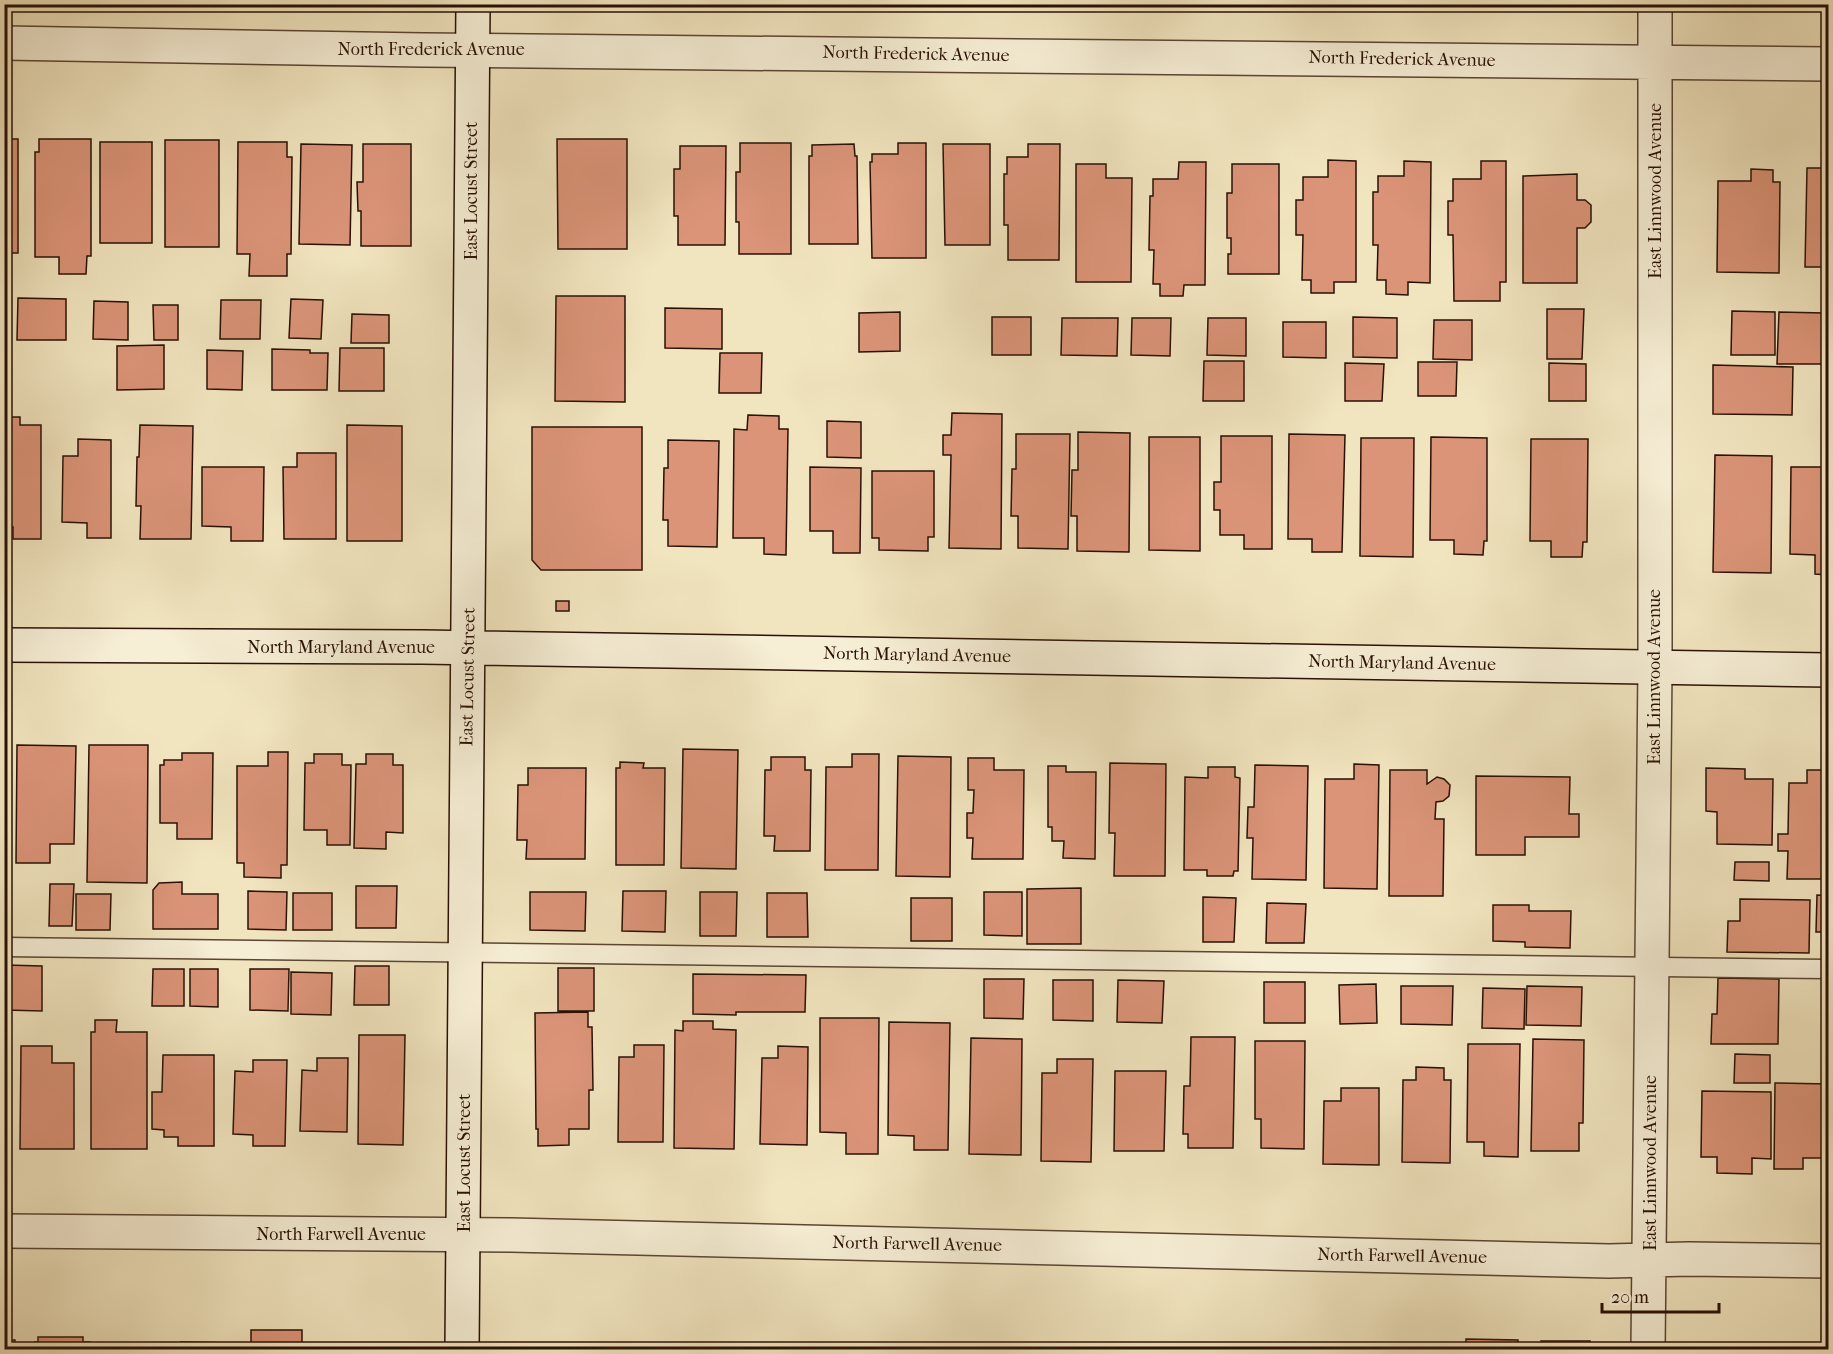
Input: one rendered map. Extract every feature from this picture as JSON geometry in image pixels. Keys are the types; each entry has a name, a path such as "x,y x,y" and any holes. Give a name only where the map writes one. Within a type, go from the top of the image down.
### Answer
{"street":[{"name":"East Locust Street","path":"462,1350 473,4"},
{"name":"East Linnwood Avenue","path":"1648,1350 1655,667 1655,4"},
{"name":"North Frederick Avenue","path":"4,43 472,51 1828,64"},
{"name":"North Maryland Avenue","path":"4,645 468,648 1828,670"},
{"name":"North Farwell Avenue","path":"4,1231 464,1235 1609,1261 1650,1259 1828,1261"}],"lane":[{"path":"4,947 1828,969"}],"building":[{"path":"4,139 18,139 18,253 4,253"},
{"path":"39,139 91,139 91,256 87,256 86,274 59,274 59,257 35,257 35,152 39,152"},
{"path":"557,139 627,139 627,249 558,249"},
{"path":"165,140 219,140 219,247 165,247"},
{"path":"100,142 152,142 152,243 100,243"},
{"path":"238,142 287,142 287,157 292,157 291,254 287,254 287,276 249,276 250,254 237,254"},
{"path":"740,143 791,143 791,254 739,254 739,222 736,222 736,172 740,172"},
{"path":"898,143 926,143 926,258 872,258 870,162 872,162 872,154 898,154"},
{"path":"301,144 352,145 350,245 299,244"},
{"path":"363,144 411,144 411,246 361,246 361,211 358,211 357,182 363,182"},
{"path":"854,144 855,156 857,156 858,244 809,244 809,156 812,156 812,145"},
{"path":"943,144 990,144 990,245 945,245"},
{"path":"1028,144 1060,144 1059,260 1008,260 1008,225 1004,225 1004,174 1007,174 1007,157 1028,157"},
{"path":"680,146 726,146 725,245 678,245 678,216 674,216 674,169 680,169"},
{"path":"1328,160 1356,161 1356,282 1334,282 1334,293 1311,293 1311,280 1302,280 1303,235 1296,235 1296,200 1303,200 1303,177 1328,177"},
{"path":"1404,161 1431,162 1430,283 1408,282 1408,295 1386,294 1386,280 1377,280 1378,245 1373,245 1373,192 1378,192 1378,176 1404,176"},
{"path":"1481,161 1506,161 1506,282 1500,282 1500,301 1454,301 1453,235 1448,235 1448,201 1453,201 1453,179 1481,179"},
{"path":"1179,162 1206,162 1205,285 1184,285 1183,296 1160,296 1160,284 1153,284 1154,250 1149,250 1150,196 1153,196 1153,179 1178,179"},
{"path":"1076,164 1106,164 1106,178 1132,178 1131,282 1076,282"},
{"path":"1232,164 1279,164 1279,274 1228,274 1231,238 1227,238 1227,193 1232,193"},
{"path":"1807,168 1828,168 1828,267 1805,267"},
{"path":"1751,169 1773,170 1773,182 1780,182 1779,273 1717,272 1718,181 1751,181"},
{"path":"1577,174 1577,200 1585,200 1591,205 1591,222 1585,228 1577,228 1577,283 1523,283 1523,176"},
{"path":"556,296 625,296 625,402 555,401"},
{"path":"18,298 66,299 66,340 17,340"},
{"path":"291,299 323,300 321,339 289,338"},
{"path":"221,300 261,300 260,339 220,339"},
{"path":"94,301 128,302 128,340 93,339"},
{"path":"153,305 178,305 178,340 154,340"},
{"path":"665,308 722,309 722,349 665,348"},
{"path":"1547,309 1584,309 1582,359 1547,359"},
{"path":"1732,311 1775,312 1775,355 1731,355"},
{"path":"900,312 900,351 859,352 859,313"},
{"path":"1779,312 1824,313 1823,364 1777,364"},
{"path":"352,314 389,315 389,343 351,343"},
{"path":"992,317 1031,317 1031,355 992,355"},
{"path":"1353,317 1397,318 1397,358 1353,357"},
{"path":"1062,318 1118,318 1117,356 1061,355"},
{"path":"1132,318 1171,318 1170,356 1131,355"},
{"path":"1208,318 1246,318 1246,356 1207,355"},
{"path":"1434,320 1472,320 1472,360 1433,359"},
{"path":"1283,322 1326,322 1326,358 1283,357"},
{"path":"164,345 164,389 117,390 117,346"},
{"path":"340,348 384,348 384,391 339,391"},
{"path":"272,349 328,353 327,390 272,390"},
{"path":"207,350 243,351 242,390 207,389"},
{"path":"720,353 762,353 761,393 719,393"},
{"path":"1204,361 1244,361 1244,401 1203,401"},
{"path":"1418,362 1457,362 1456,396 1418,396"},
{"path":"1345,363 1384,364 1382,401 1345,401"},
{"path":"1549,363 1586,364 1586,401 1549,401"},
{"path":"1713,365 1793,367 1792,415 1713,414"},
{"path":"952,413 1002,414 1001,549 949,548 951,455 943,455 943,435 951,435"},
{"path":"748,415 779,416 779,429 788,429 786,555 764,554 764,538 733,538 734,429 747,430"},
{"path":"4,417 20,417 20,425 41,425 41,539 13,539 13,527 4,527"},
{"path":"827,421 861,422 861,458 827,457"},
{"path":"140,425 193,426 191,539 140,539 141,506 136,506"},
{"path":"347,425 402,426 402,541 347,541"},
{"path":"532,427 642,427 642,570 541,570 532,560"},
{"path":"1078,432 1130,433 1129,552 1077,551 1077,516 1071,516 1072,470 1078,470"},
{"path":"1016,434 1070,434 1068,549 1018,548 1018,516 1011,516 1012,469 1016,469"},
{"path":"1289,434 1345,435 1342,552 1312,552 1312,539 1288,539"},
{"path":"1221,436 1272,436 1272,549 1244,549 1244,535 1220,535 1220,510 1214,510 1214,482 1221,482"},
{"path":"1149,437 1200,437 1200,551 1149,550"},
{"path":"1431,437 1487,438 1487,541 1484,541 1483,555 1454,554 1454,540 1430,540"},
{"path":"1361,438 1414,438 1413,557 1360,556"},
{"path":"78,439 111,440 111,538 87,538 87,523 62,522 63,456 78,456"},
{"path":"1531,439 1588,439 1587,542 1583,542 1582,557 1551,557 1551,541 1530,541"},
{"path":"668,440 719,441 717,547 668,546 668,520 663,520 664,468 668,468"},
{"path":"297,453 336,453 336,539 284,539 283,467 297,467"},
{"path":"1715,455 1772,456 1771,573 1713,572"},
{"path":"202,467 264,467 263,541 231,541 231,527 202,526"},
{"path":"810,467 861,468 860,553 833,553 833,531 810,531"},
{"path":"1791,467 1828,467 1828,575 1815,574 1815,555 1790,554"},
{"path":"872,471 934,471 934,537 928,537 928,551 879,550 879,538 872,538"},
{"path":"556,601 569,601 569,611 556,611"},
{"path":"17,745 76,746 74,844 50,844 50,863 16,863"},
{"path":"89,745 148,745 147,883 87,882"},
{"path":"683,749 738,750 736,869 681,868"},
{"path":"268,752 288,752 287,865 281,865 281,878 244,877 244,863 237,863 237,766 268,766"},
{"path":"182,753 213,753 212,839 177,839 177,823 160,823 160,765 164,765 164,760 182,760"},
{"path":"314,754 342,754 342,765 351,765 350,845 327,845 327,830 304,830 305,763 314,763"},
{"path":"366,754 393,754 393,765 403,765 403,833 386,832 386,849 354,848 356,764 366,764"},
{"path":"852,754 879,754 878,870 825,870 826,767 852,767"},
{"path":"898,756 951,757 950,877 896,876"},
{"path":"771,757 805,757 805,770 811,770 810,851 774,851 775,836 764,836 765,770 771,770"},
{"path":"968,758 994,758 994,770 1024,770 1023,859 972,859 973,838 967,838 967,813 973,813 974,790 968,790"},
{"path":"620,762 644,763 643,768 665,768 664,865 616,865 616,768 620,768"},
{"path":"1110,763 1166,764 1165,876 1114,876 1115,833 1109,833"},
{"path":"1354,764 1379,765 1377,889 1324,888 1325,779 1354,779"},
{"path":"1255,765 1308,766 1306,880 1252,879 1253,838 1247,838 1248,807 1254,807"},
{"path":"1048,766 1066,766 1066,772 1096,772 1095,859 1063,858 1064,841 1052,841 1052,827 1048,827"},
{"path":"1208,767 1235,767 1235,777 1240,778 1238,871 1234,871 1233,876 1207,876 1207,870 1184,870 1185,777 1208,778"},
{"path":"528,768 586,768 585,859 526,859 527,840 517,840 518,785 528,785"},
{"path":"1706,768 1745,769 1745,779 1773,779 1772,845 1717,844 1717,812 1706,811"},
{"path":"1390,770 1427,770 1427,784 1437,777 1444,779 1450,785 1449,796 1443,801 1436,802 1435,819 1444,819 1443,896 1389,896"},
{"path":"1807,770 1828,770 1828,879 1787,879 1788,851 1778,851 1778,834 1788,834 1789,783 1807,783"},
{"path":"1476,776 1570,777 1569,814 1579,814 1579,837 1525,837 1525,855 1476,855"},
{"path":"1735,862 1769,862 1769,881 1734,880"},
{"path":"182,882 182,894 218,894 218,929 153,929 153,890 159,883"},
{"path":"50,884 74,884 72,926 49,926"},
{"path":"356,886 397,886 396,928 356,928"},
{"path":"1081,888 1081,944 1027,944 1027,889"},
{"path":"248,891 287,892 286,930 248,929"},
{"path":"623,891 666,891 665,932 622,931"},
{"path":"530,892 586,892 585,931 530,930"},
{"path":"700,892 737,892 736,936 700,936"},
{"path":"984,892 1022,892 1022,936 984,935"},
{"path":"293,893 332,893 332,930 293,930"},
{"path":"767,893 807,893 808,937 767,937"},
{"path":"76,894 111,894 110,930 76,930"},
{"path":"1817,895 1828,896 1828,932 1816,932"},
{"path":"1203,897 1236,898 1234,942 1203,942"},
{"path":"911,898 952,898 952,941 911,941"},
{"path":"1740,899 1810,900 1809,953 1727,952 1728,921 1740,921"},
{"path":"1267,903 1306,904 1304,943 1266,943"},
{"path":"1493,905 1529,905 1529,911 1571,911 1570,948 1525,947 1525,942 1493,941"},
{"path":"5,965 42,966 42,1011 5,1010"},
{"path":"355,966 389,966 389,1005 354,1005"},
{"path":"558,968 594,968 594,1011 558,1011"},
{"path":"153,969 184,969 184,1006 152,1006"},
{"path":"190,969 218,969 218,1007 190,1006"},
{"path":"250,969 289,969 288,1011 250,1010"},
{"path":"291,972 332,973 331,1015 291,1014"},
{"path":"693,974 806,975 805,1012 693,1014"},
{"path":"1718,978 1779,979 1778,1044 1711,1044 1712,1014 1717,1014"},
{"path":"984,979 1024,979 1023,1019 984,1018"},
{"path":"1053,980 1093,980 1093,1021 1053,1020"},
{"path":"1118,980 1164,981 1162,1023 1117,1022"},
{"path":"1264,982 1305,982 1305,1023 1264,1023"},
{"path":"1376,984 1377,1023 1340,1024 1339,985"},
{"path":"1401,986 1453,986 1452,1025 1401,1024"},
{"path":"1527,986 1582,987 1581,1026 1526,1025"},
{"path":"1483,988 1525,989 1524,1029 1482,1028"},
{"path":"588,1012 588,1027 592,1027 593,1090 589,1090 589,1129 569,1129 569,1145 538,1146 535,1013"},
{"path":"820,1018 879,1018 878,1154 846,1154 846,1133 820,1132"},
{"path":"95,1020 117,1020 116,1032 147,1032 147,1149 91,1149 91,1032 95,1032"},
{"path":"683,1021 713,1021 713,1029 736,1030 734,1149 674,1148 675,1030 683,1031"},
{"path":"889,1022 950,1023 948,1150 914,1150 914,1136 888,1135"},
{"path":"359,1035 405,1035 403,1145 358,1144"},
{"path":"1191,1037 1235,1037 1233,1148 1188,1148 1188,1134 1183,1134 1184,1086 1190,1086"},
{"path":"971,1038 1022,1039 1021,1155 969,1154"},
{"path":"1533,1039 1584,1040 1583,1123 1579,1123 1579,1151 1531,1151"},
{"path":"1255,1041 1305,1041 1304,1149 1261,1148 1261,1119 1255,1119"},
{"path":"1468,1044 1520,1044 1518,1157 1484,1156 1484,1142 1467,1142"},
{"path":"634,1045 664,1045 663,1142 618,1142 619,1057 634,1057"},
{"path":"21,1046 52,1046 52,1063 74,1063 74,1149 20,1149"},
{"path":"778,1046 808,1047 807,1145 760,1144 762,1058 778,1058"},
{"path":"1735,1054 1770,1055 1770,1083 1734,1083"},
{"path":"163,1055 214,1055 214,1146 178,1146 178,1137 164,1137 164,1130 152,1129 152,1092 162,1092"},
{"path":"317,1058 348,1058 347,1132 300,1131 302,1070 317,1071"},
{"path":"1057,1059 1093,1059 1091,1162 1041,1161 1042,1073 1057,1073"},
{"path":"253,1060 287,1060 285,1146 253,1146 253,1135 233,1134 235,1071 253,1072"},
{"path":"1416,1067 1444,1068 1444,1080 1451,1080 1450,1163 1402,1162 1403,1080 1416,1080"},
{"path":"1115,1071 1166,1071 1164,1151 1114,1151"},
{"path":"1775,1083 1828,1084 1828,1158 1803,1158 1803,1169 1774,1169"},
{"path":"1341,1088 1379,1088 1379,1165 1323,1164 1324,1101 1341,1101"},
{"path":"1702,1091 1771,1092 1771,1159 1752,1158 1752,1174 1717,1173 1717,1157 1701,1157"},
{"path":"251,1330 302,1330 302,1350 251,1350"},
{"path":"38,1337 83,1337 83,1342 90,1342 90,1350 35,1350"},
{"path":"1466,1339 1518,1340 1518,1350 1466,1350"},
{"path":"4,1340 15,1340 15,1350 4,1350"},
{"path":"1541,1341 1590,1341 1590,1350 1541,1350"},
{"path":"181,1342 234,1343 234,1350 181,1350"},
{"path":"111,1345 160,1346 160,1350 111,1350"},
{"path":"1354,1345 1379,1345 1378,1350 1354,1350"},
{"path":"960,1346 989,1347 989,1350 960,1350"},
{"path":"1395,1346 1449,1347 1449,1350 1395,1350"}]}
